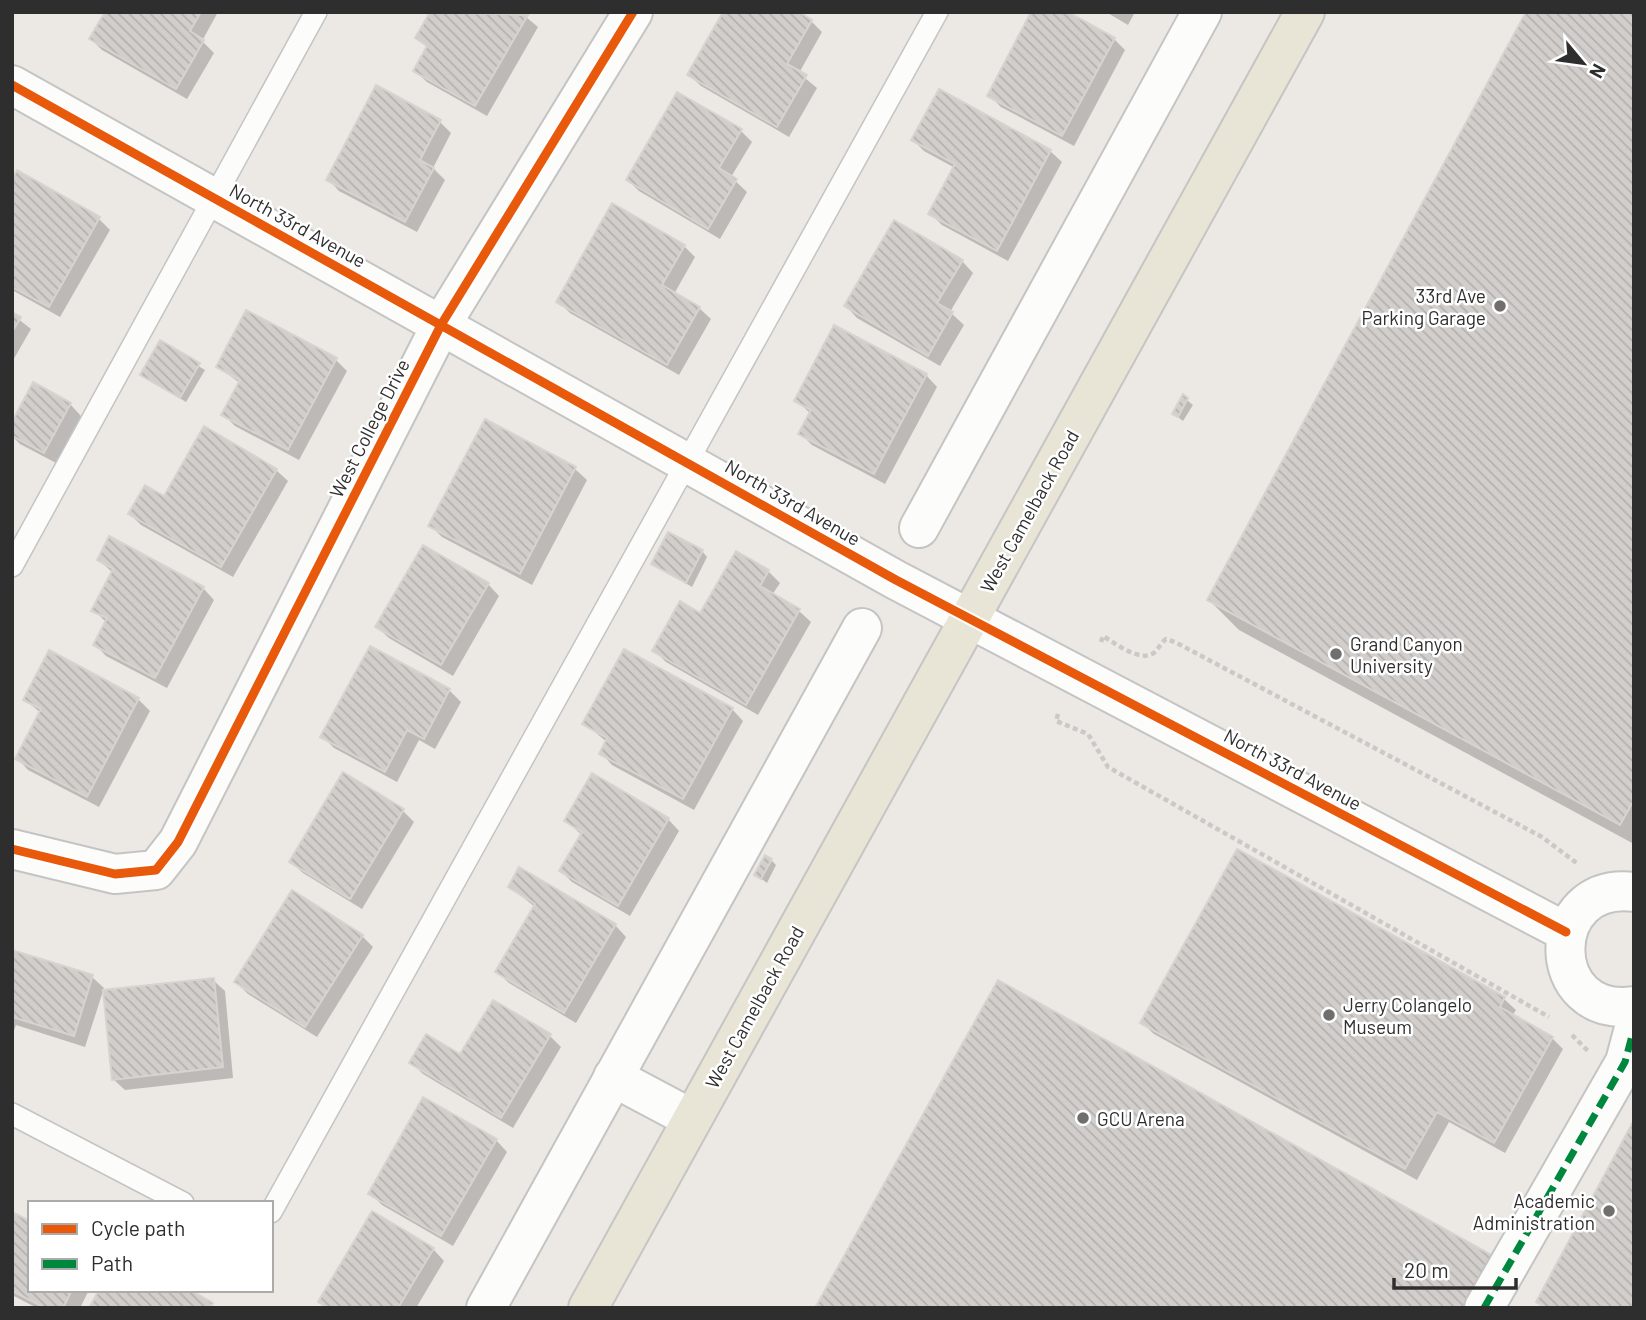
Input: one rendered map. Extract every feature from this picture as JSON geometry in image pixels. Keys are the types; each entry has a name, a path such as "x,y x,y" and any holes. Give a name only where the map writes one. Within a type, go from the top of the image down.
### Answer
{"main road":[{"name":"West Camelback Road","path":"587,1308 1305,12"}],"street":[{"name":"West College Drive","path":"12,849 115,874 156,870 178,842 441,325 633,12"},
{"path":"919,528 1202,12"},
{"name":"North 33rd Avenue","path":"12,85 969,619 1566,933"},
{"path":"485,1308 862,628"},
{"path":"1621,892 1587,903 1574,916 1566,933 1564,951 1575,985 1588,997 1604,1005 1634,1006"},
{"path":"1483,1308 1620,1070 1633,1032"},
{"path":"613,1077 692,1119"}],"lane":[{"path":"12,566 316,12"},
{"path":"273,1208 937,12"},
{"path":"12,1114 179,1201"}],"path":[{"path":"1101,642 1103,636 1125,649 1144,655 1153,653 1166,639 1175,642 1542,837 1588,872 1621,892"},
{"path":"1058,714 1056,721 1088,734 1108,767 1554,1020"},
{"path":"1565,1027 1579,1045 1620,1070"}],"building":[{"path":"105,12 201,12 190,31 204,40 176,89 89,39"},
{"path":"430,12 528,15 475,106 413,71 427,46 415,38"},
{"path":"723,12 799,12 812,20 787,64 807,75 777,127 687,75"},
{"path":"1031,12 1068,12 1115,38 1062,136 987,96"},
{"name":"33rd Ave Parking Garage","path":"1526,12 1634,12 1634,800 1620,825 1207,600"},
{"path":"376,85 441,120 420,160 434,168 405,222 326,180"},
{"path":"939,89 1051,150 997,251 928,214 955,164 911,140"},
{"path":"677,92 742,129 719,168 737,179 708,229 626,180"},
{"path":"17,170 100,217 49,307 12,287 12,179"},
{"path":"612,203 685,245 662,285 700,307 667,365 556,302"},
{"path":"894,220 963,260 937,303 953,312 928,356 844,306"},
{"path":"246,310 337,358 288,450 221,415 240,380 216,367"},
{"path":"12,312 21,317 12,332"},
{"path":"834,325 927,374 874,474 798,434 811,410 794,401"},
{"path":"160,340 200,363 180,398 140,375"},
{"path":"33,382 71,403 44,453 12,436 12,422"},
{"path":"1183,394 1188,398 1178,417 1172,414"},
{"path":"485,419 576,467 520,574 428,526"},
{"path":"204,426 277,469 221,567 128,514 145,485 164,496"},
{"path":"668,532 703,550 686,583 651,564"},
{"path":"109,536 204,587 155,678 93,645 107,618 91,611 113,569 97,560"},
{"path":"423,545 489,583 441,665 375,627"},
{"path":"736,551 769,570 760,586 800,609 746,705 652,651 680,601 700,613"},
{"path":"370,646 450,689 424,739 407,730 385,772 320,737"},
{"path":"624,649 733,708 683,799 599,754 607,738 582,724"},
{"path":"49,650 139,698 87,797 15,759 41,709 23,700"},
{"path":"343,772 404,809 350,899 289,862"},
{"path":"592,773 669,818 618,906 559,871 582,832 564,821"},
{"name":"Jerry Colangelo Museum","path":"1237,849 1505,997 1500,1007 1553,1037 1494,1143 1437,1112 1405,1169 1140,1023"},
{"path":"765,855 772,859 761,879 754,875"},
{"path":"519,867 616,924 564,1013 495,972 535,904 508,887"},
{"path":"292,890 363,935 305,1027 234,982"},
{"path":"12,950 93,975 74,1036 12,1017"},
{"path":"214,978 223,1067 112,1080 103,990"},
{"name":"GCU Arena","path":"998,980 1493,1256 1464,1308 815,1308"},
{"path":"493,1000 551,1034 501,1118 409,1063 426,1034 460,1054"},
{"path":"423,1097 497,1139 441,1236 368,1194"},
{"name":"Academic Administration","path":"1634,1120 1634,1308 1547,1308 1536,1302"},
{"path":"372,1211 434,1248 398,1308 328,1308 318,1302"},
{"path":"12,1212 28,1220 28,1292 71,1292 63,1308 45,1308 12,1291"},
{"path":"98,1292 194,1292 213,1303 210,1308 89,1308"}],"marked path":[{"path":"1484,1308 1625,1062 1633,1032"}],"cycle path":[{"path":"12,849 115,874 156,870 178,842 441,325 633,12"},
{"path":"12,85 896,580 1566,932"}],"place":[{"name":"33rd Ave Parking Garage","path":"1500,306"},
{"name":"Grand Canyon University","path":"1336,654"},
{"name":"Jerry Colangelo Museum","path":"1329,1015"},
{"name":"GCU Arena","path":"1083,1118"},
{"name":"Academic Administration","path":"1609,1211"}]}
